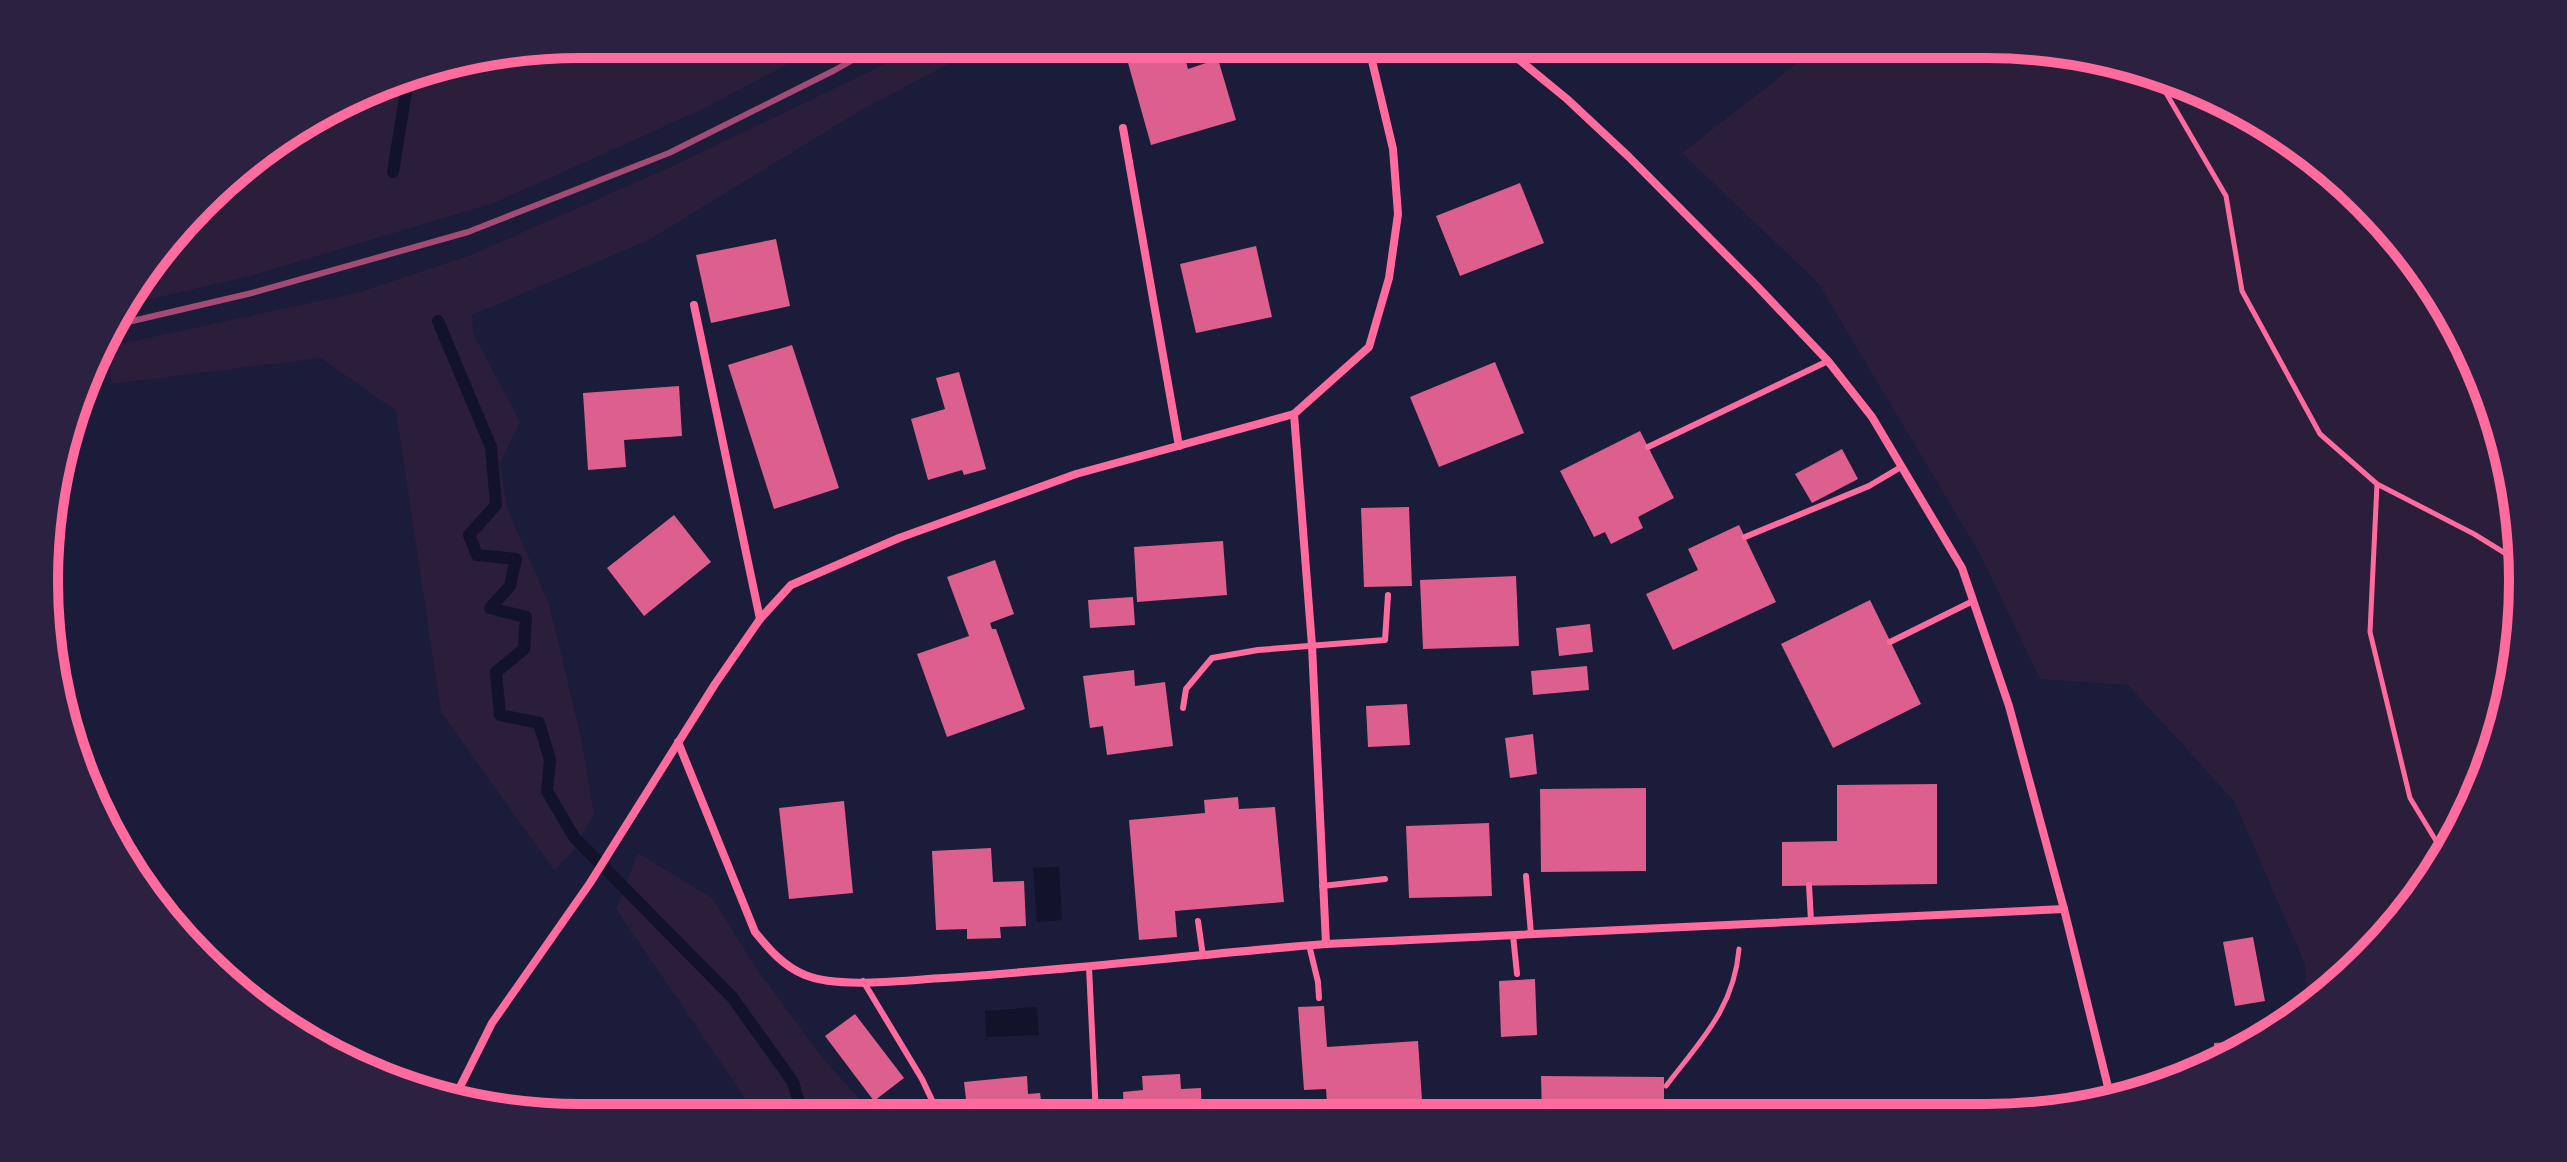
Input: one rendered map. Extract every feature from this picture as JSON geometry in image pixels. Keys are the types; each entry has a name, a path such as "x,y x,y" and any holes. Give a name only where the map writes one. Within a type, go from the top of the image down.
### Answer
{"street":[{"path":"459,1089 492,1023 590,883 715,684 760,619 791,585 899,538 1076,474 1294,414 1369,347 1389,278 1398,214 1393,149 1371,58"},
{"path":"1517,58 1629,157 1828,361 1872,417 1962,568 2009,706 2109,1089"},
{"path":"1123,128 1179,446"},
{"path":"694,305 760,619"},
{"path":"1294,414 1312,646 1326,944"},
{"path":"678,742 755,932 777,958 805,975 836,982 1089,967 1309,945 2064,909"}],"lane":[{"path":"1648,447 1828,361"},
{"path":"1745,537 1869,486 1901,467"},
{"path":"1183,708 1186,689 1212,658 1258,650 1385,640 1388,595"},
{"path":"1890,642 1973,601"},
{"path":"1526,876 1531,934"},
{"path":"1322,886 1385,879"},
{"path":"1809,885 1811,921"},
{"path":"1198,921 1203,956"},
{"path":"1513,935 1517,974"},
{"path":"1309,945 1319,998"},
{"path":"1089,967 1095,1104"},
{"path":"863,981 934,1104"}],"path":[{"path":"2164,90 2226,196 2242,291 2320,434 2377,484 2508,555"},
{"path":"2377,484 2370,632 2410,798 2438,844"},
{"path":"1666,1086 1725,1007 1738,965 1741,924"}],"shaded area":[{"path":"581,58 799,58 701,110 494,203 250,276 139,302 188,236 236,188 290,146 319,128 381,98 446,76 513,62"},
{"path":"898,58 960,58 863,109 649,240 472,315 473,333 520,422 500,463 507,508 549,604 582,742 594,814 572,853 554,870 441,712 396,411 321,358 111,384 110,354 115,345 357,293 471,255 673,166"},
{"path":"1804,58 1986,58 2054,62 2154,86 2248,128 2277,146 2331,188 2356,211 2401,263 2421,290 2455,350 2491,446 2505,513 2508,547 2505,649 2481,749 2439,842 2421,872 2379,926 2356,951 2306,995 2305,964 2234,801 2128,685 2040,679 1980,554 1818,283 1682,153"},
{"path":"638,853 712,898 757,969 821,1056 864,1104 749,1104 616,909"},
{"path":"1059,867 1062,920 1037,922 1033,868"},
{"path":"1037,1007 1039,1035 986,1037 985,1011"}],"building":[{"path":"1127,58 1185,58 1188,69 1218,59 1236,120 1151,145"},
{"path":"1520,183 1544,243 1460,276 1436,216"},
{"path":"776,239 790,306 711,323 696,255"},
{"path":"1256,246 1272,317 1196,333 1180,264"},
{"path":"792,345 839,488 774,509 728,365"},
{"path":"1495,362 1524,433 1439,467 1410,397"},
{"path":"959,372 986,469 964,475 962,470 928,480 911,419 945,409 936,378"},
{"path":"679,386 682,436 624,440 626,467 588,470 583,393"},
{"path":"1640,431 1674,498 1638,517 1643,528 1611,544 1605,532 1594,537 1560,471"},
{"path":"1842,449 1858,479 1812,503 1795,474"},
{"path":"1409,507 1412,586 1364,587 1361,508"},
{"path":"674,515 711,562 644,616 607,568"},
{"path":"1739,525 1776,602 1673,650 1646,594 1698,570 1688,549"},
{"path":"1223,541 1227,595 1137,602 1134,547"},
{"path":"995,560 1014,614 990,623 992,629 996,629 1025,709 947,737 917,654 969,636 947,577"},
{"path":"1516,576 1519,646 1423,649 1420,580"},
{"path":"1133,597 1135,625 1090,628 1088,600"},
{"path":"1870,600 1921,704 1833,748 1781,644"},
{"path":"1590,624 1593,652 1559,656 1556,628"},
{"path":"1587,666 1589,690 1533,695 1531,671"},
{"path":"1134,670 1135,686 1165,682 1173,746 1107,755 1103,726 1090,728 1083,676"},
{"path":"1407,704 1410,745 1368,747 1366,706"},
{"path":"1533,734 1537,774 1510,778 1505,738"},
{"path":"1937,784 1937,884 1782,886 1782,842 1837,841 1837,785"},
{"path":"1646,788 1646,871 1541,872 1540,789"},
{"path":"1238,797 1239,809 1275,807 1284,902 1175,911 1177,937 1139,940 1129,820 1205,813 1204,800"},
{"path":"844,801 853,893 789,899 779,808"},
{"path":"1489,823 1492,896 1409,898 1406,826"},
{"path":"991,848 993,882 1024,881 1026,926 1000,927 1001,938 967,939 967,929 936,930 932,851"},
{"path":"2253,937 2265,1001 2235,1006 2223,942"},
{"path":"1535,979 1537,1035 1501,1037 1499,981"},
{"path":"1324,1006 1327,1047 1418,1041 1422,1104 1327,1104 1326,1089 1304,1090 1298,1007"},
{"path":"855,1014 904,1078 874,1101 825,1036"},
{"path":"2232,1042 2214,1051 2214,1043"},
{"path":"1180,1074 1181,1089 1201,1088 1202,1104 1124,1104 1123,1092 1143,1090 1142,1076"},
{"path":"1027,1076 1028,1094 1040,1093 1041,1104 967,1104 964,1082"},
{"path":"1541,1076 1664,1077 1664,1104 1542,1104"}],"waterway":[{"path":"393,172 407,88"},
{"path":"438,321 491,447 496,505 469,535 477,555 516,559 510,586 490,608 526,617 524,649 496,672 500,715 539,723 550,760 547,791 574,837 732,997 793,1082 799,1104"}],"railway":[{"path":"126,322 252,293 468,232 669,153 856,58"}]}
